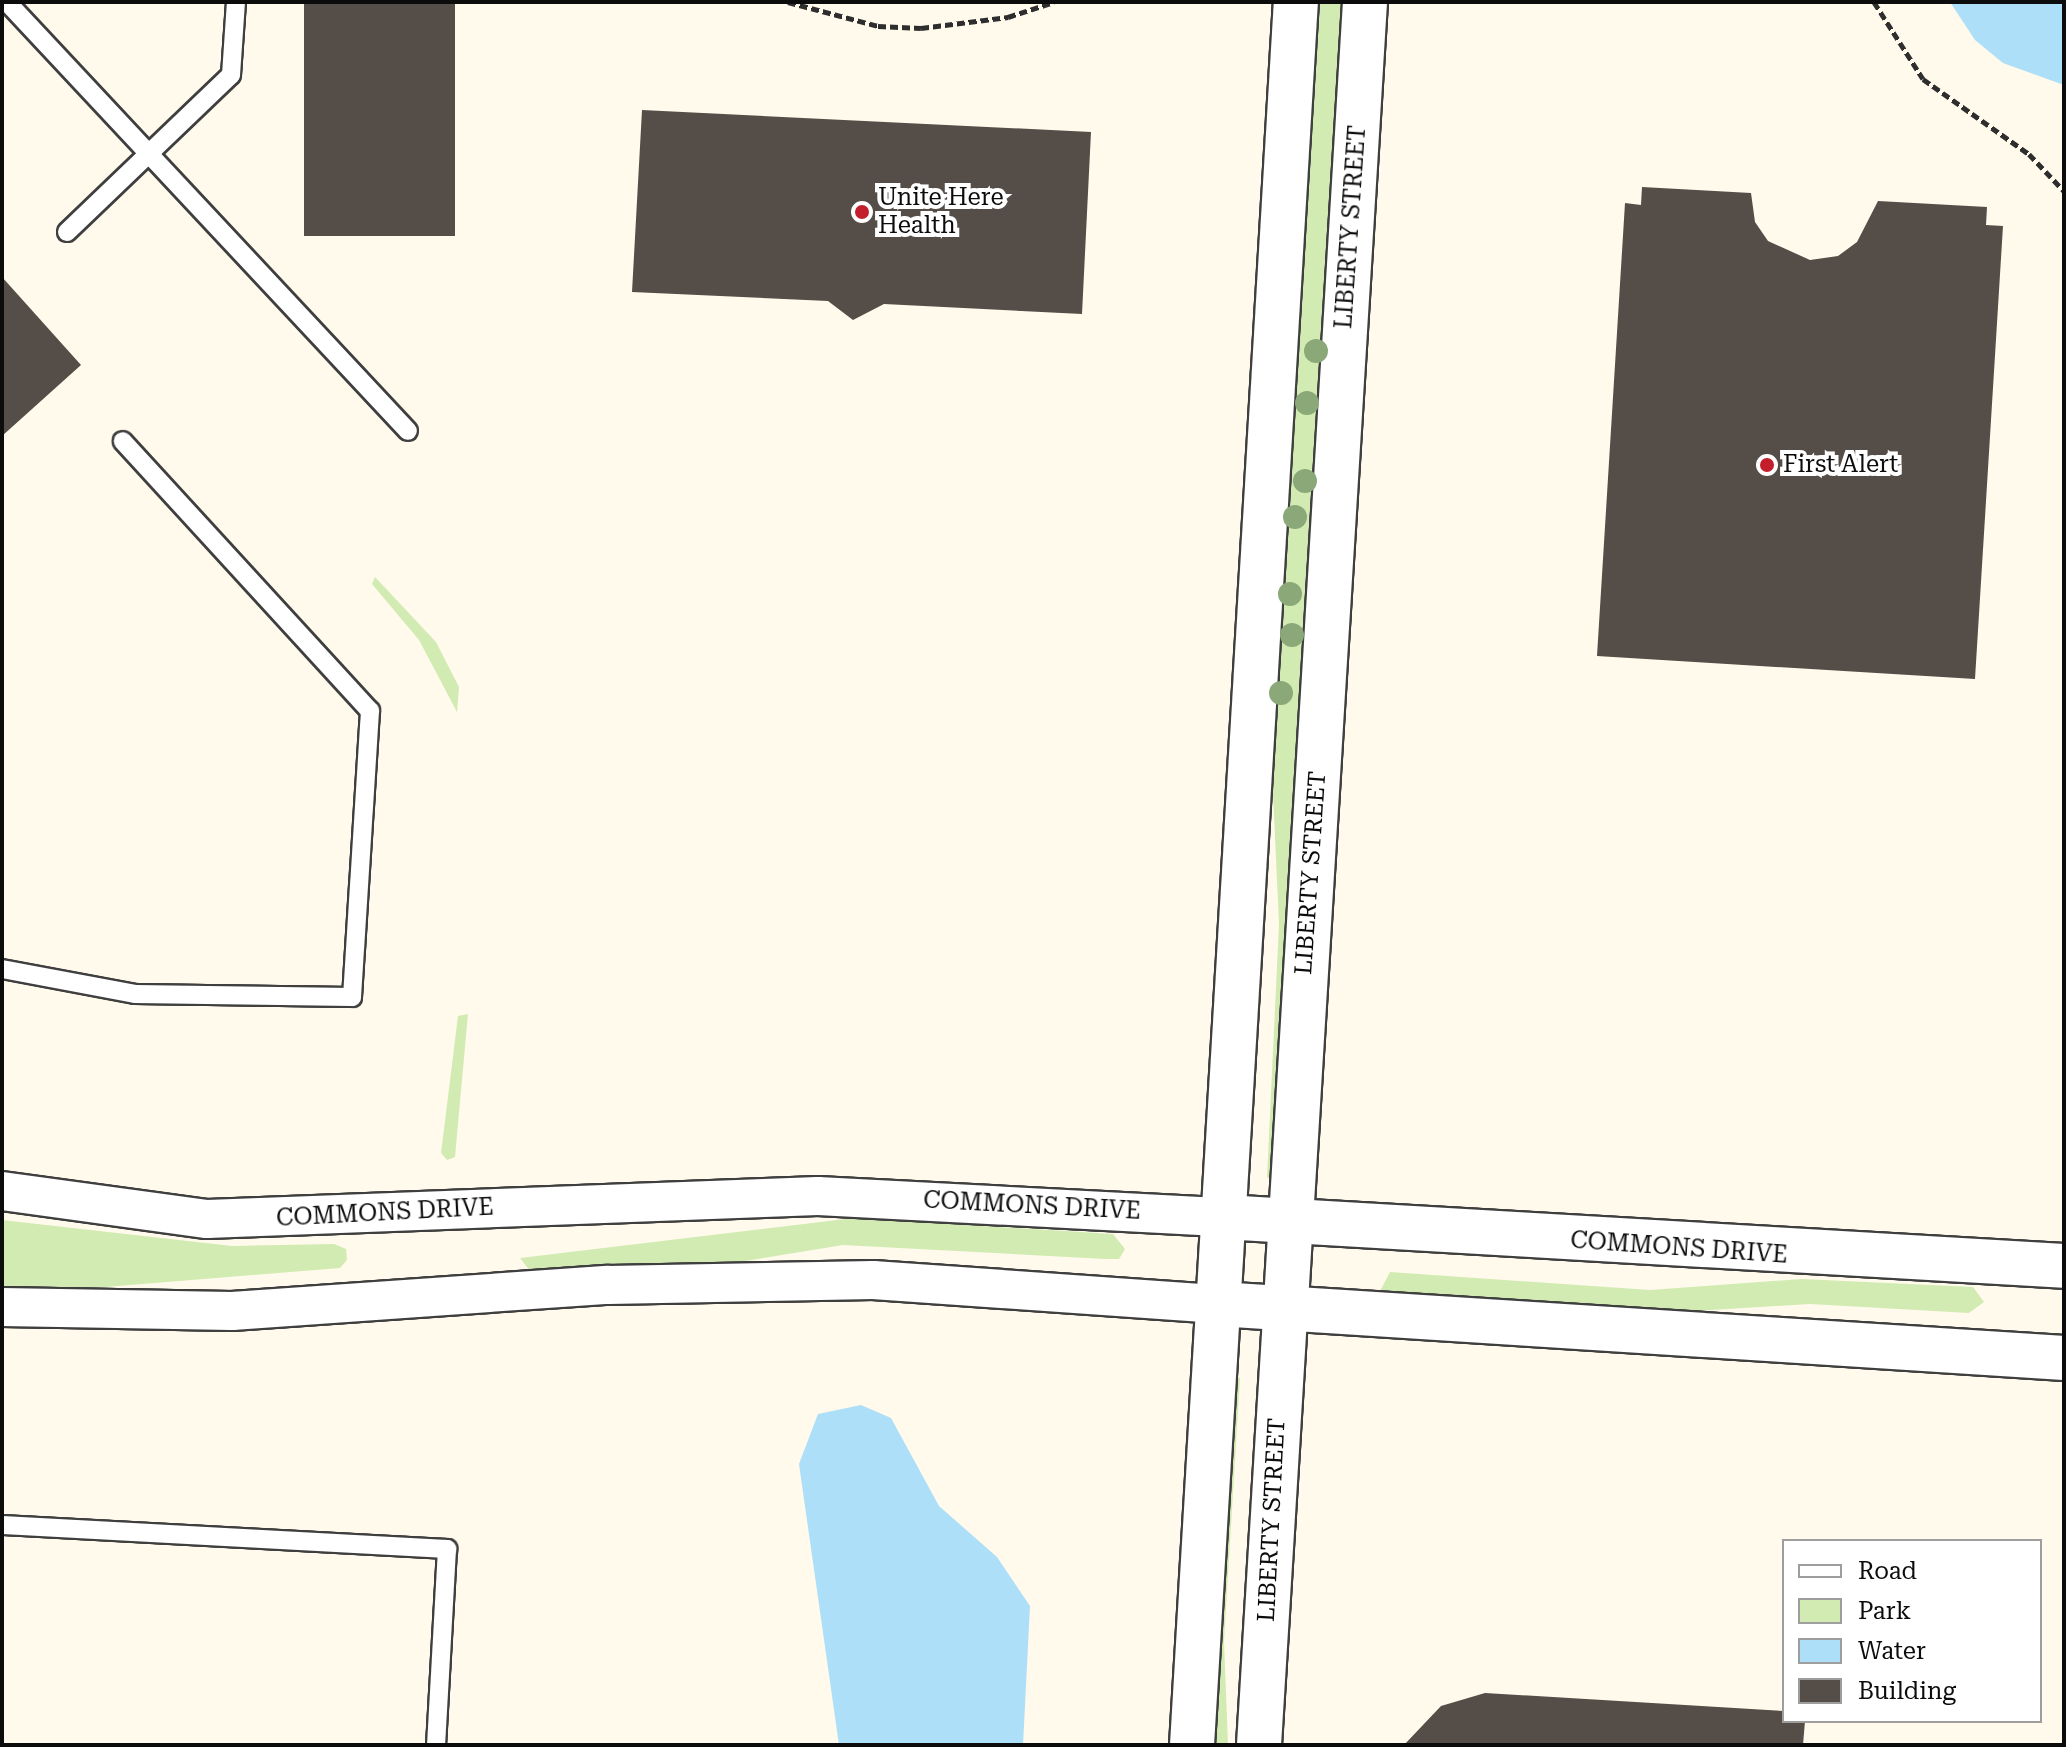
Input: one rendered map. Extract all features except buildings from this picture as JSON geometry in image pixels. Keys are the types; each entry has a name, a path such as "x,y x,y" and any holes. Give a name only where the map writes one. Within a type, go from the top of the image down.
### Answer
{"street":[{"path":"1192,1745 1296,2"},
{"name":"LIBERTY STREET","path":"1259,1745 1365,2"},
{"name":"COMMONS DRIVE","path":"2,1191 207,1219 789,1196 1223,1217 1290,1224 2064,1266"},
{"path":"2,1307 232,1311 608,1285 873,1280 2064,1358"}],"lane":[{"path":"7,2 408,431"},
{"path":"67,232 231,75 236,2"},
{"path":"2,969 135,994 352,997 370,711 123,441"},
{"path":"2,1525 447,1549 436,1745"}],"path":[{"path":"788,2 878,26 921,28 1008,17 1054,2"},
{"path":"1874,2 1923,79 2029,154 2064,191"}],"green space":[{"path":"1313,2 1345,2 1273,1176 1267,1178 1279,924 1269,706"},
{"path":"375,577 436,642 459,687 457,712 419,640 372,584"},
{"path":"468,1014 455,1157 447,1160 441,1153 458,1016"},
{"path":"854,1218 1113,1234 1125,1249 1119,1259 1105,1259 843,1245 745,1261 530,1271 520,1258"},
{"path":"2,1220 232,1246 334,1244 346,1249 347,1260 340,1268 32,1293 2,1290"},
{"path":"1390,1272 1650,1290 1802,1279 1973,1287 1984,1302 1969,1313 1810,1304 1646,1314 1379,1293"},
{"path":"1231,1376 1240,1378 1224,1641 1228,1745 1207,1745"}],"water":[{"path":"1950,2 2064,2 2064,85 2003,63 1975,40"},
{"path":"861,1405 891,1418 939,1506 997,1557 1030,1606 1023,1745 839,1745 799,1464 818,1414"}],"place":[{"name":"Unite Here Health","path":"862,212"},
{"name":"First Alert","path":"1767,465"}]}
